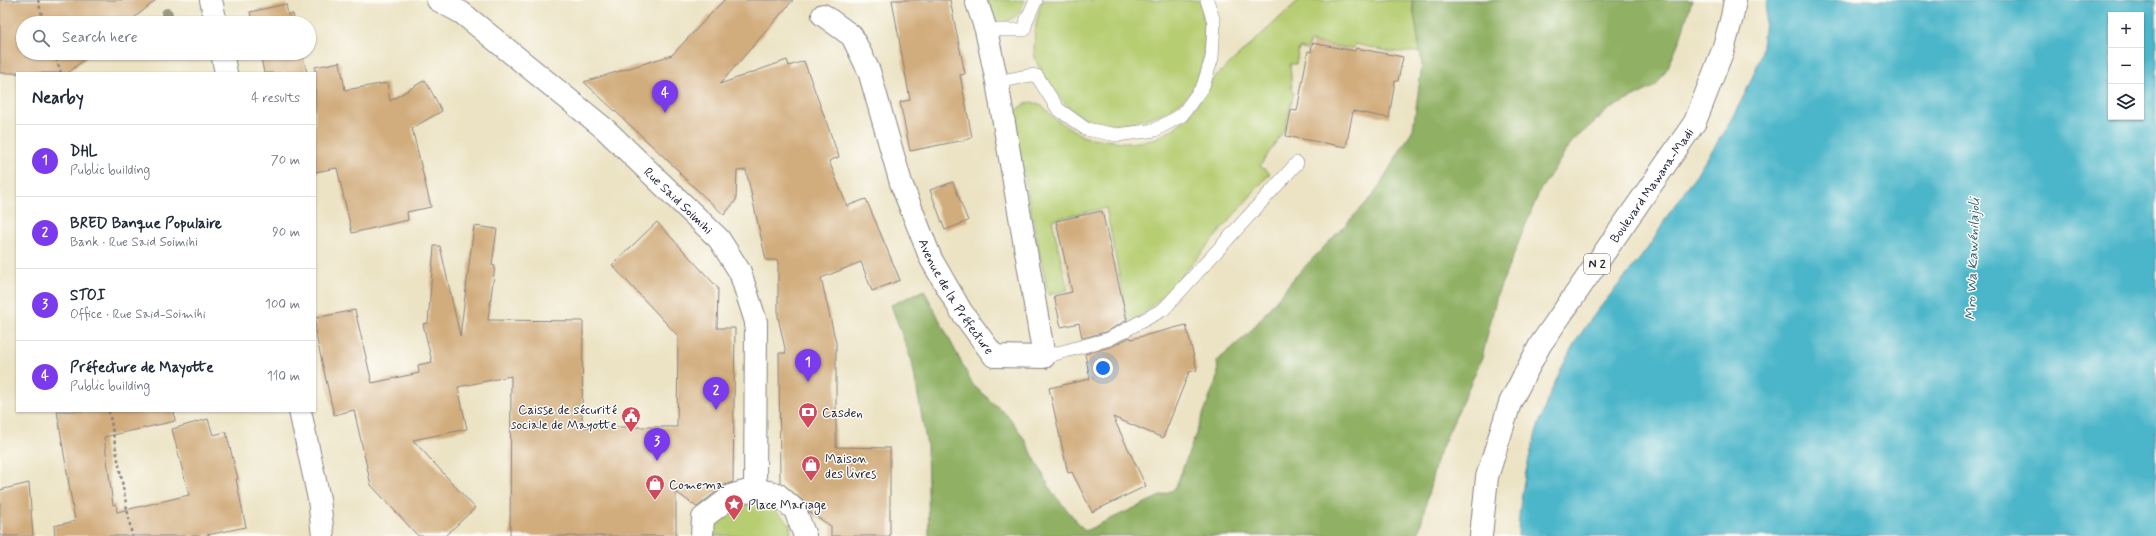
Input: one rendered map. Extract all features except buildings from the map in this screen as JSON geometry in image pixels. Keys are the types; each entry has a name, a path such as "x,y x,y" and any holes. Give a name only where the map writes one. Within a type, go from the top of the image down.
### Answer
{"street":[{"path":"211,0 214,16"},
{"name":"Rue Said Soimihi","path":"438,0 462,13 605,129 719,239 740,272 756,322 755,489"},
{"path":"976,0 986,30 997,82 1044,357"},
{"name":"Boulevard Mawana-Madi","path":"1481,536 1487,477 1510,403 1540,345 1695,122 1723,50 1735,0"},
{"name":"Avenue de la Préfecture","path":"823,15 852,36 869,71 901,183 931,259 961,311 994,356 1044,357"},
{"path":"223,60 226,72"},
{"path":"300,412 319,499 323,536"},
{"path":"702,536 703,518 733,495 755,489 777,494 795,510 805,536"}],"lane":[{"path":"986,30 1024,30 1027,19 1036,0"},
{"path":"997,82 1032,75 1037,76 1058,109 1086,129 1117,135 1155,130 1182,115 1202,86 1212,58 1214,22 1207,0"},
{"path":"1044,357 1109,339 1164,309 1297,163"}],"path":[{"path":"38,0 42,16"},
{"path":"56,60 61,72"},
{"path":"109,412 132,536"}],"green space":[{"path":"987,0 1025,0 1021,10 1016,16 998,23 993,19"},
{"path":"1043,0 1200,0 1205,39 1202,66 1198,79 1179,104 1155,116 1138,121 1108,124 1086,119 1078,115 1063,101 1048,83 1035,57 1034,45 1036,28"},
{"path":"1299,0 1412,0 1420,52 1391,52 1355,44 1354,49 1310,42 1307,50 1299,48 1296,64 1290,64 1292,90 1294,92 1285,129 1260,166 1270,173 1169,291 1129,326 1106,208 1052,220 1068,290 1048,295 1012,116 1021,106 1032,102 1042,105 1054,118 1084,137 1130,143 1152,140 1172,130 1191,114 1213,79"},
{"path":"1412,0 1692,0 1680,39 1668,67 1656,86 1609,109 1573,141 1540,190 1497,295 1482,358 1437,458 1418,536 929,536 927,446 912,362 891,305 924,290 973,385 1010,418 1025,440 1052,492 1085,531 1175,489 1218,375 1217,361 1249,333 1295,277 1373,196 1413,129 1422,64"},
{"name":"Place Mariage","path":"749,503 769,505 790,524 791,536 710,536 710,520 727,506"}],"water":[{"name":"Mro Wa Kawénilajoli","path":"1767,0 2156,0 2156,536 1518,536 1523,486 1536,433 1555,382 1566,359 1586,326 1650,245 1708,157 1747,89 1758,63 1762,45"}],"place":[{"name":"Préfecture de Mayotte","path":"665,113"},
{"name":"DHL","path":"808,382"},
{"name":"BRED Banque Populaire","path":"716,410"},
{"name":"Casden","path":"808,429"},
{"name":"Caisse de sécurité sociale de Mayotte","path":"631,433"},
{"name":"STOI","path":"657,461"},
{"name":"Maison des livres","path":"811,482"},
{"name":"Comema","path":"655,501"},
{"name":"Place Mariage","path":"734,521"}]}
